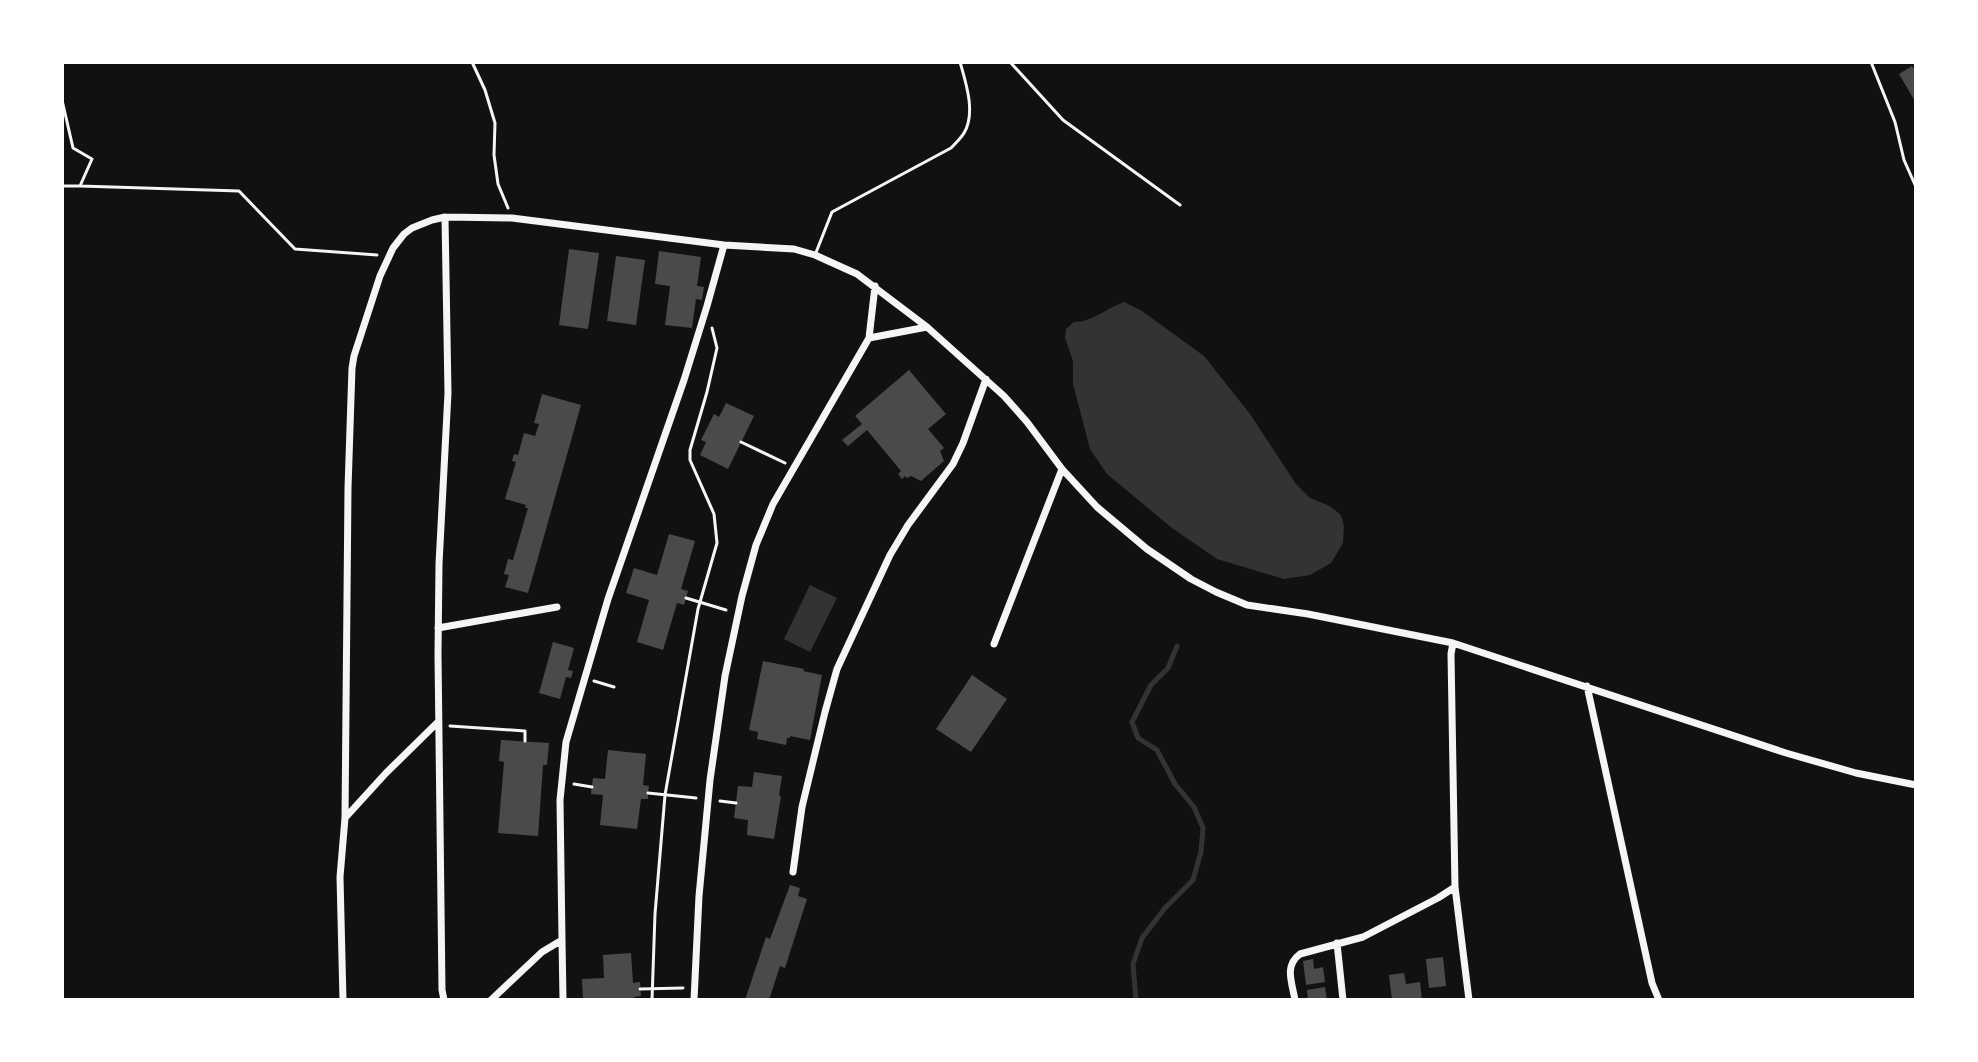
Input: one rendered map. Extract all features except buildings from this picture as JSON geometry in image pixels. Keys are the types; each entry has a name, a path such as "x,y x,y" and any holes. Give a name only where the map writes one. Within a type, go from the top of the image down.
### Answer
{"street":[{"path":"444,1000 438,628 448,393 445,217"},
{"path":"343,1000 340,877 345,818 352,368 380,276 393,248 404,234 420,223 445,217 512,218 724,245 794,249 815,255 857,274 927,327 986,379 1027,422 1062,469 1097,507 1147,549 1216,592 1247,605 1453,643 1786,753 1856,773 1916,785"},
{"path":"563,1000 560,800 566,742 608,599 667,429 724,245"},
{"path":"694,1000 704,836 727,662 737,614 768,512 869,338 875,286"},
{"path":"869,338 927,327"},
{"path":"793,872 802,807 837,669 890,555 953,464 986,379"},
{"path":"994,644 1062,469"},
{"path":"438,628 557,607"},
{"path":"1453,643 1455,887 1469,1000"},
{"path":"1587,686 1657,999"},
{"path":"345,818 386,773 438,724"},
{"path":"1295,1000 1290,969 1292,961 1300,954 1363,937 1455,887"},
{"path":"491,1000 542,952 562,940"},
{"path":"1337,943 1343,1000"}],"lane":[{"path":"815,255 832,212 951,148 965,131 969,109 960,62"},
{"path":"1010,62 1063,120 1180,205"}],"path":[{"path":"472,62 495,123 494,155 498,184 512,218"},
{"path":"1871,62 1916,187"},
{"path":"62,100 73,148 92,159 80,186"},
{"path":"62,186 239,191 295,249 389,256"},
{"path":"652,1000 655,914 665,795 700,602 717,543 714,514 690,460 717,348 707,306"},
{"path":"741,442 793,467"},
{"path":"686,598 726,610"},
{"path":"589,680 614,687"},
{"path":"438,724 525,731 525,741"},
{"path":"568,784 592,787"},
{"path":"648,793 694,798"},
{"path":"640,989 686,988"}],"shaded area":[{"path":"1124,302 1142,311 1204,356 1250,414 1296,484 1310,498 1330,506 1341,515 1343,543 1331,563 1310,575 1284,579 1217,559 1172,528 1107,474 1090,449 1073,384 1073,361 1065,338 1066,329 1074,322 1093,317"},
{"path":"810,585 837,598 810,652 784,639"}],"waterway":[{"path":"1136,1000 1133,964 1142,938 1165,908 1193,880 1201,852 1203,828 1194,807 1175,784 1157,750 1138,738 1132,722 1151,685 1168,668 1177,646"}]}
